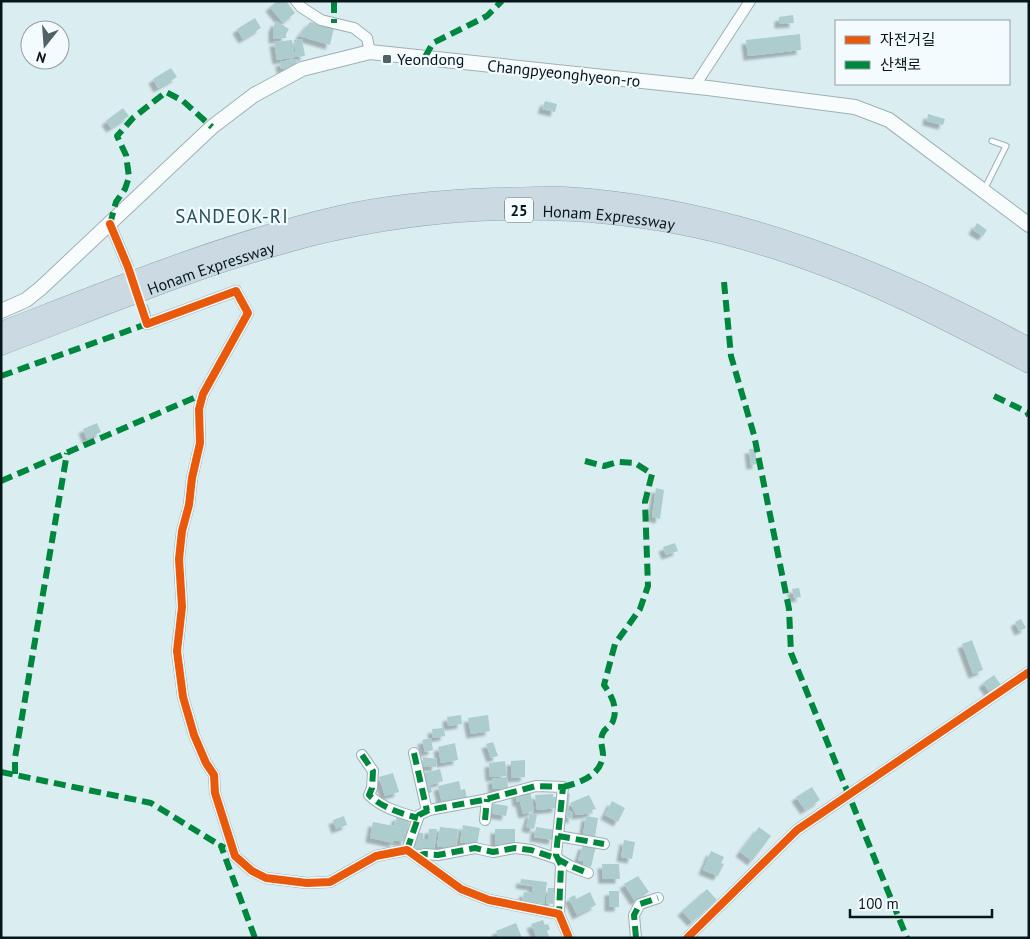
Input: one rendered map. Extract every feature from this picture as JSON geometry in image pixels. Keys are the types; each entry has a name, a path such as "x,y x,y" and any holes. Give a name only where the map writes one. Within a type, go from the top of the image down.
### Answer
{"highway":[{"name":"Honam Expressway","path":"1,331 220,248 291,226 413,201 563,196 685,212 749,228 813,248 868,268 1029,347"},
{"name":"Honam Expressway","path":"1,346 209,267 283,244 352,228 416,217 516,210 622,216 684,226 746,242 810,262 876,288 1029,364"}],"main road":[{"name":"Changpyeonghyeon-ro","path":"1,311 26,300 42,288 212,127 254,95 302,70 370,52 818,101 855,107 890,120 1029,225"}],"street":[{"path":"296,1 301,7 321,20 354,28 367,38 370,52"},
{"path":"694,87 750,1"},
{"path":"110,224 128,267"},
{"path":"143,309 147,324 236,291 248,314 203,394 199,410 200,443 192,478 189,505 182,531 179,559 182,607 177,651 183,697 194,735 206,763 214,775 215,793 235,856 252,870 266,878 307,883 330,882 376,856 412,853 438,855 475,848 493,852 515,848 531,850 558,859 588,873"},
{"path":"687,938 796,830 1029,672"},
{"path":"414,753 427,811"},
{"path":"362,755 373,771 372,788 369,795 374,800 391,809 418,818"},
{"path":"412,853 419,815 427,811 487,799 536,786 563,787 556,855 561,865 559,914 569,938"},
{"path":"485,820 487,799"},
{"path":"558,836 604,844"},
{"path":"412,853 461,889 489,900 559,914"},
{"path":"636,938 634,915 640,904 658,898"}],"lane":[{"path":"984,190 1006,146 992,141"}],"building":[{"path":"277,1 286,1 295,13 283,23 270,7"},
{"path":"793,15 794,23 779,24 779,17"},
{"path":"255,18 261,28 243,39 237,29"},
{"path":"276,21 289,29 286,38 273,39 273,28"},
{"path":"310,22 334,28 330,45 299,36"},
{"path":"800,34 801,50 748,56 746,40"},
{"path":"302,39 305,56 296,57 294,40"},
{"path":"292,40 295,57 277,60 274,42"},
{"path":"296,59 297,65 281,69 280,62"},
{"path":"171,68 177,77 158,88 153,79"},
{"path":"545,101 557,104 555,112 542,109"},
{"path":"123,108 129,116 111,128 106,121"},
{"path":"928,114 945,119 943,125 927,121"},
{"path":"977,223 987,230 983,236 973,230"},
{"path":"97,423 101,432 87,439 83,429"},
{"path":"749,449 755,449 757,464 751,465"},
{"path":"656,488 664,490 660,519 652,517"},
{"path":"675,543 678,551 666,555 663,547"},
{"path":"799,588 801,597 794,598 792,589"},
{"path":"1021,619 1026,628 1019,631 1015,622"},
{"path":"972,640 983,670 973,674 962,644"},
{"path":"994,675 1001,685 990,693 983,683"},
{"path":"461,715 462,724 448,726 447,717"},
{"path":"488,715 490,731 471,734 468,718"},
{"path":"444,728 445,736 433,738 432,729"},
{"path":"431,738 433,750 425,752 422,740"},
{"path":"493,742 498,756 491,758 486,744"},
{"path":"455,743 458,760 441,763 438,747"},
{"path":"423,757 437,759 436,767 422,766"},
{"path":"525,760 525,777 511,778 511,761"},
{"path":"505,761 507,776 490,777 489,763"},
{"path":"440,769 443,781 430,785 432,792 425,794 422,781 426,780 424,773"},
{"path":"393,773 399,792 385,796 379,777"},
{"path":"507,777 508,788 493,789 492,779"},
{"path":"459,781 461,790 465,789 467,798 442,803 438,786"},
{"path":"812,787 820,800 805,810 796,797"},
{"path":"530,790 534,811 523,814 520,802 517,802 516,793"},
{"path":"567,793 570,794 568,810 573,813 573,819 562,816"},
{"path":"553,794 553,797 556,797 557,808 537,810 535,795"},
{"path":"589,795 596,809 592,810 593,813 576,815 570,803"},
{"path":"612,801 625,808 618,822 605,815"},
{"path":"490,803 508,806 506,816 488,813"},
{"path":"530,813 537,815 534,829 526,827"},
{"path":"344,816 347,825 336,829 333,820"},
{"path":"397,816 410,819 405,842 394,840 394,843 370,838 373,822 394,826"},
{"path":"586,816 598,818 595,837 583,835"},
{"path":"463,825 480,828 477,845 460,842"},
{"path":"440,827 458,829 456,849 437,846"},
{"path":"536,827 555,830 553,840 534,837"},
{"path":"759,827 771,836 752,861 740,852"},
{"path":"429,829 437,829 434,852 414,849 416,833 423,833 423,839 428,839"},
{"path":"495,829 515,829 515,845 495,845"},
{"path":"624,840 635,842 632,859 621,857"},
{"path":"583,845 596,846 591,867 583,865 584,861 578,860"},
{"path":"711,851 724,857 721,863 724,864 718,876 703,870"},
{"path":"602,864 619,864 620,879 603,879"},
{"path":"638,876 649,892 635,901 624,884"},
{"path":"521,879 547,882 544,904 522,901 524,892 532,893 533,886 520,884"},
{"path":"548,888 554,888 553,904 546,903"},
{"path":"707,889 717,900 692,922 682,911"},
{"path":"609,891 619,891 619,907 609,907"},
{"path":"590,892 596,905 577,915 569,898 575,895 576,899"},
{"path":"543,920 550,929 547,931 549,937 537,938 531,924"},
{"path":"516,923 522,938 499,938 496,931"}],"marked path":[{"path":"334,1 334,23"},
{"path":"425,57 433,43 487,16 502,1"},
{"path":"110,224 116,202 125,189 129,177 126,155 117,136 133,118 166,92 183,101 212,127"},
{"path":"724,282 731,356 754,435 789,609 791,653 907,938"},
{"path":"1,376 147,324"},
{"path":"1,481 203,394"},
{"path":"994,396 1027,412 1029,416"},
{"path":"15,774 15,758 67,453"},
{"path":"563,787 582,781 594,773 601,762 603,755 602,736 612,723 615,711 612,698 604,685 615,644 640,609 648,586 645,502 652,474 635,463 618,462 604,466 585,461"},
{"path":"414,753 427,811"},
{"path":"362,755 373,771 372,788 369,795 386,807 418,818"},
{"path":"1,772 151,803 221,846"},
{"path":"407,850 419,815 429,810 483,800 536,786 563,787 556,855 561,865 559,914"},
{"path":"485,820 487,799"},
{"path":"558,836 604,844"},
{"path":"225,848 221,846 255,938"},
{"path":"416,856 425,854 438,855 475,848 493,852 515,848 531,850 558,859 588,873"},
{"path":"636,938 634,915 640,904 658,898"}],"cycle path":[{"path":"110,224 128,267 147,324 236,291 248,313 203,394 199,409 200,443 192,478 189,505 182,531 179,559 182,607 177,651 183,697 194,735 206,763 214,775 215,793 235,856 252,871 266,878 307,883 330,882 376,856 407,850 461,889 489,900 559,914 569,938"},
{"path":"687,938 797,830 1029,672"}],"place":[{"name":"Yeondong","path":"387,59"}],"district":[{"name":"SANDEOK-RI","path":"232,216"}]}
